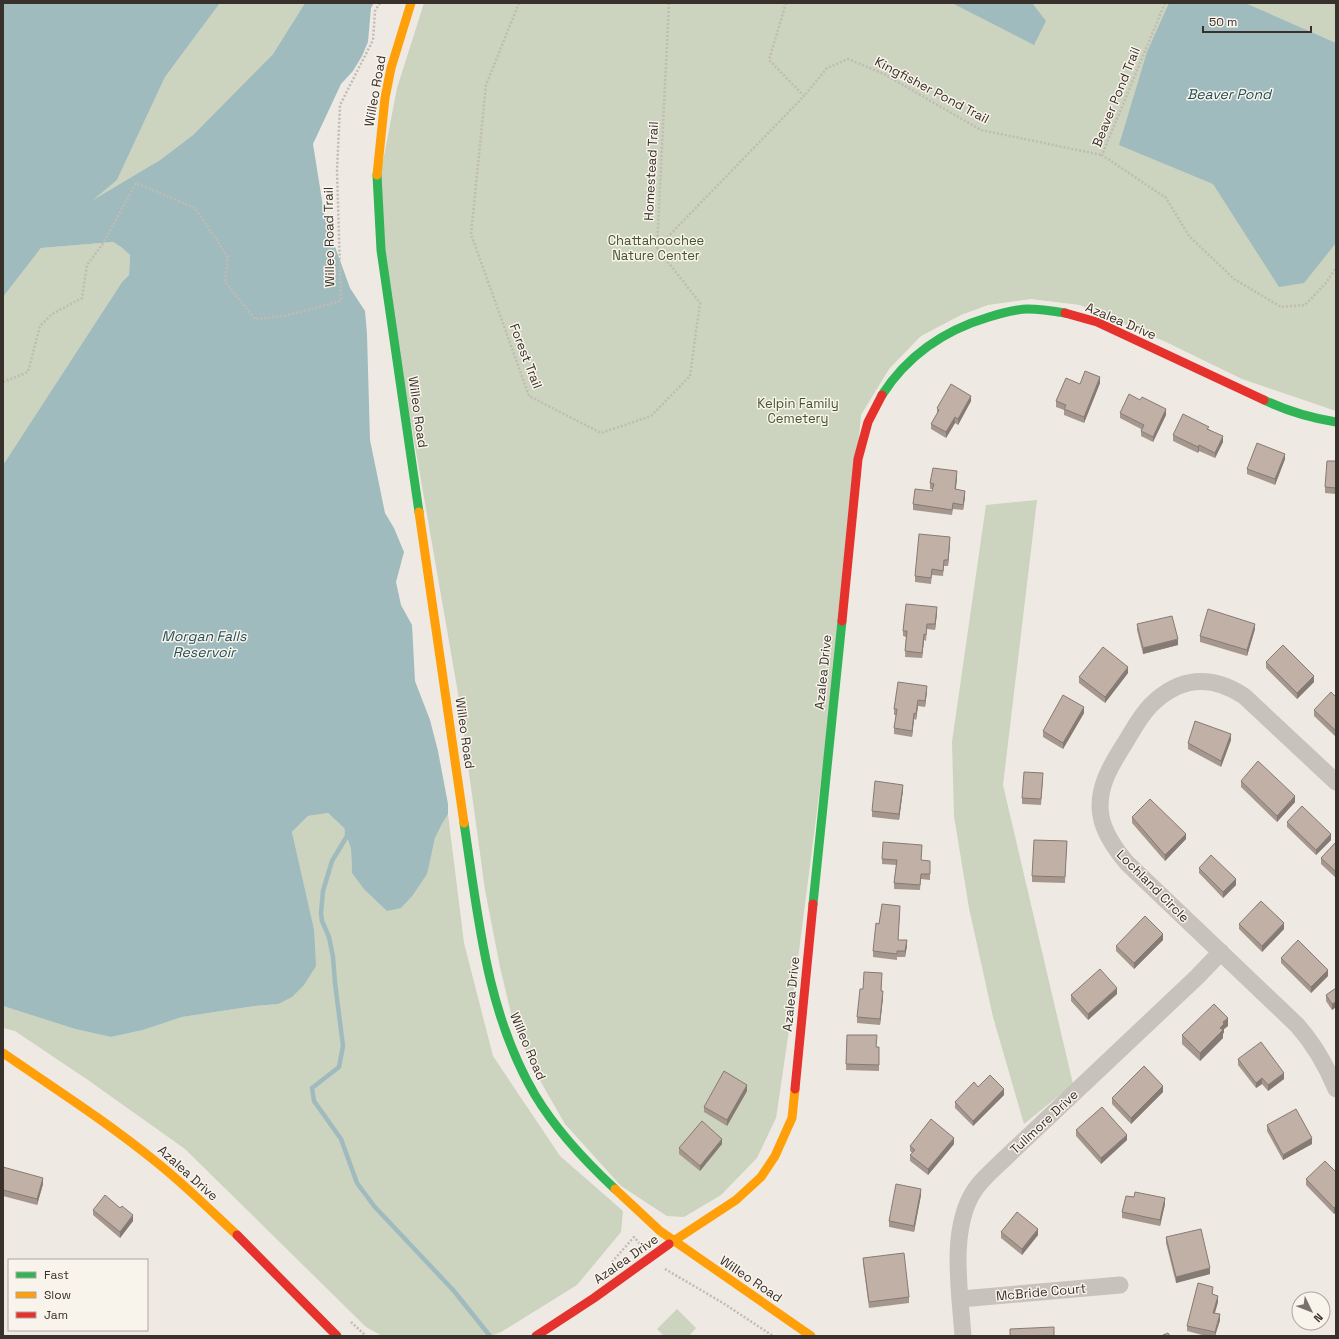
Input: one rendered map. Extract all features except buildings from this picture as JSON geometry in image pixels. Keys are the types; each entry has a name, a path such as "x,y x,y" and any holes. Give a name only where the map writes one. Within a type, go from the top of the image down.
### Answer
{"street":[{"name":"Willeo Road","path":"411,3 391,68 385,98 380,140 378,178 381,250 487,965 493,992 511,1044 526,1079 545,1110 566,1139 591,1167 648,1221 674,1242 811,1336"},
{"name":"Azalea Drive","path":"536,1336 601,1293 742,1195 761,1177 779,1151 792,1118 856,465 868,421 891,381 916,354 932,342 965,324 1006,312 1027,309 1047,310 1066,313 1097,322 1279,407 1312,418 1336,422"},
{"name":"Lochland Circle","path":"1336,782 1255,704 1234,689 1222,684 1200,681 1188,682 1163,695 1140,718 1114,760 1103,782 1100,798 1100,816 1104,829 1118,853 1307,1036 1322,1059 1336,1089"},
{"name":"Tullmore Drive","path":"963,1336 958,1256 962,1223 966,1207 974,1191 1001,1162 1221,952"},
{"name":"Azalea Drive","path":"3,1053 103,1121 177,1179 235,1234 337,1336"},
{"name":"McBride Court","path":"961,1299 1120,1285"}],"path":[{"name":"Willeo Road Trail","path":"3,382 28,372 40,326 52,314 82,298 87,265 102,245 136,183 195,208 228,257 225,282 255,319 286,316 340,301 337,171 340,105 373,40 375,11 380,3"},
{"name":"Forest Trail","path":"519,3 486,85 472,234 528,396 601,433 651,416 690,376 700,303 657,248"},
{"name":"Homestead Trail","path":"657,248 669,3"},
{"path":"786,3 769,60 804,96"},
{"name":"Beaver Pond Trail","path":"1165,3 1102,155 1166,198 1190,236 1234,279 1281,307 1305,305 1325,284 1336,268"},
{"name":"Kingfisher Pond Trail","path":"804,96 828,68 848,59 884,74 981,130 1102,155"},
{"name":"Homestead Trail","path":"657,248 804,96"},
{"path":"634,1237 651,1257 668,1272 723,1303 773,1336"}],"green space":[{"path":"220,3 305,3 273,54 193,135 160,160 90,202 117,180 165,77"},
{"path":"424,3 1336,3 1336,411 1242,379 1166,342 1080,305 1031,299 988,305 961,315 921,336 889,369 861,415 844,600 788,1037 776,1118 757,1158 721,1195 684,1217 667,1216 621,1186 565,1124 542,1084 515,1030 500,967 485,890 459,699 381,250 375,203 397,88"},
{"path":"113,242 130,255 129,275 122,282 3,465 3,297 41,248"},
{"path":"1037,500 1003,785 1073,1084 1024,1124 993,1017 969,908 954,816 952,742 986,505"},
{"path":"328,813 344,828 351,849 352,873 413,895 426,874 435,838 448,814 464,943 493,1056 560,1156 623,1211 621,1232 577,1285 501,1332 491,1336 382,1336 366,1327 185,1149 88,1080 15,1031 3,1028 3,1006 75,1029 111,1037 143,1030 182,1017 278,1004 314,929 292,832 308,816"},
{"path":"677,1309 696,1328 689,1336 664,1336 657,1329"}],"water":[{"name":"Morgan Falls Reservoir","path":"3,3 220,3 165,77 117,180 93,200 160,160 193,135 273,54 305,3 374,3 371,8 368,42 362,56 353,71 341,84 313,144 325,219 350,288 365,311 370,440 385,513 394,528 404,552 396,582 401,605 412,625 415,681 430,720 438,751 448,804 448,814 435,838 427,874 413,895 401,908 387,911 364,889 352,873 351,849 344,828 328,813 308,816 292,832 314,929 316,966 304,985 292,997 278,1004 182,1017 143,1030 111,1037 75,1029 3,1006 3,465 122,282 129,275 130,255 113,242 41,248 3,297"},
{"path":"952,3 1032,3 1046,21 1034,45"},
{"name":"Beaver Pond","path":"1169,3 1245,3 1336,43 1336,243 1304,283 1279,287 1213,184 1119,145 1147,52"}],"waterway":[{"path":"347,831 347,836 332,861 323,891 321,913 322,921 329,937 333,957 343,1046 339,1067 312,1088 314,1101 341,1139 357,1183 374,1206 454,1291 490,1336"}],"traffic: fast":[{"path":"377,175 381,250 419,512"},
{"path":"882,395 903,368 915,357 928,346 957,329 989,317 1018,310 1037,309 1065,313"},
{"path":"1264,400 1299,414 1336,422"},
{"path":"813,904 842,621"},
{"path":"464,823 486,962 505,1030 518,1063 535,1095 552,1121 582,1156 615,1189"}],"traffic: slow":[{"path":"377,175 385,98 391,68 411,3"},
{"path":"419,512 464,823"},
{"path":"3,1053 137,1147 197,1197 237,1235"},
{"path":"669,1244 736,1200 761,1177 775,1156 792,1118 795,1089"},
{"path":"615,1189 660,1231 811,1336"}],"traffic: jam":[{"path":"1065,313 1097,322 1264,400"},
{"path":"842,621 858,459 868,422 882,395"},
{"path":"795,1089 813,904"},
{"path":"237,1235 337,1336"},
{"path":"536,1336 594,1298 669,1244"}],"park label":[{"name":"Chattahoochee Nature Center","path":"656,248"},
{"name":"Kelpin Family Cemetery","path":"798,410"}]}
